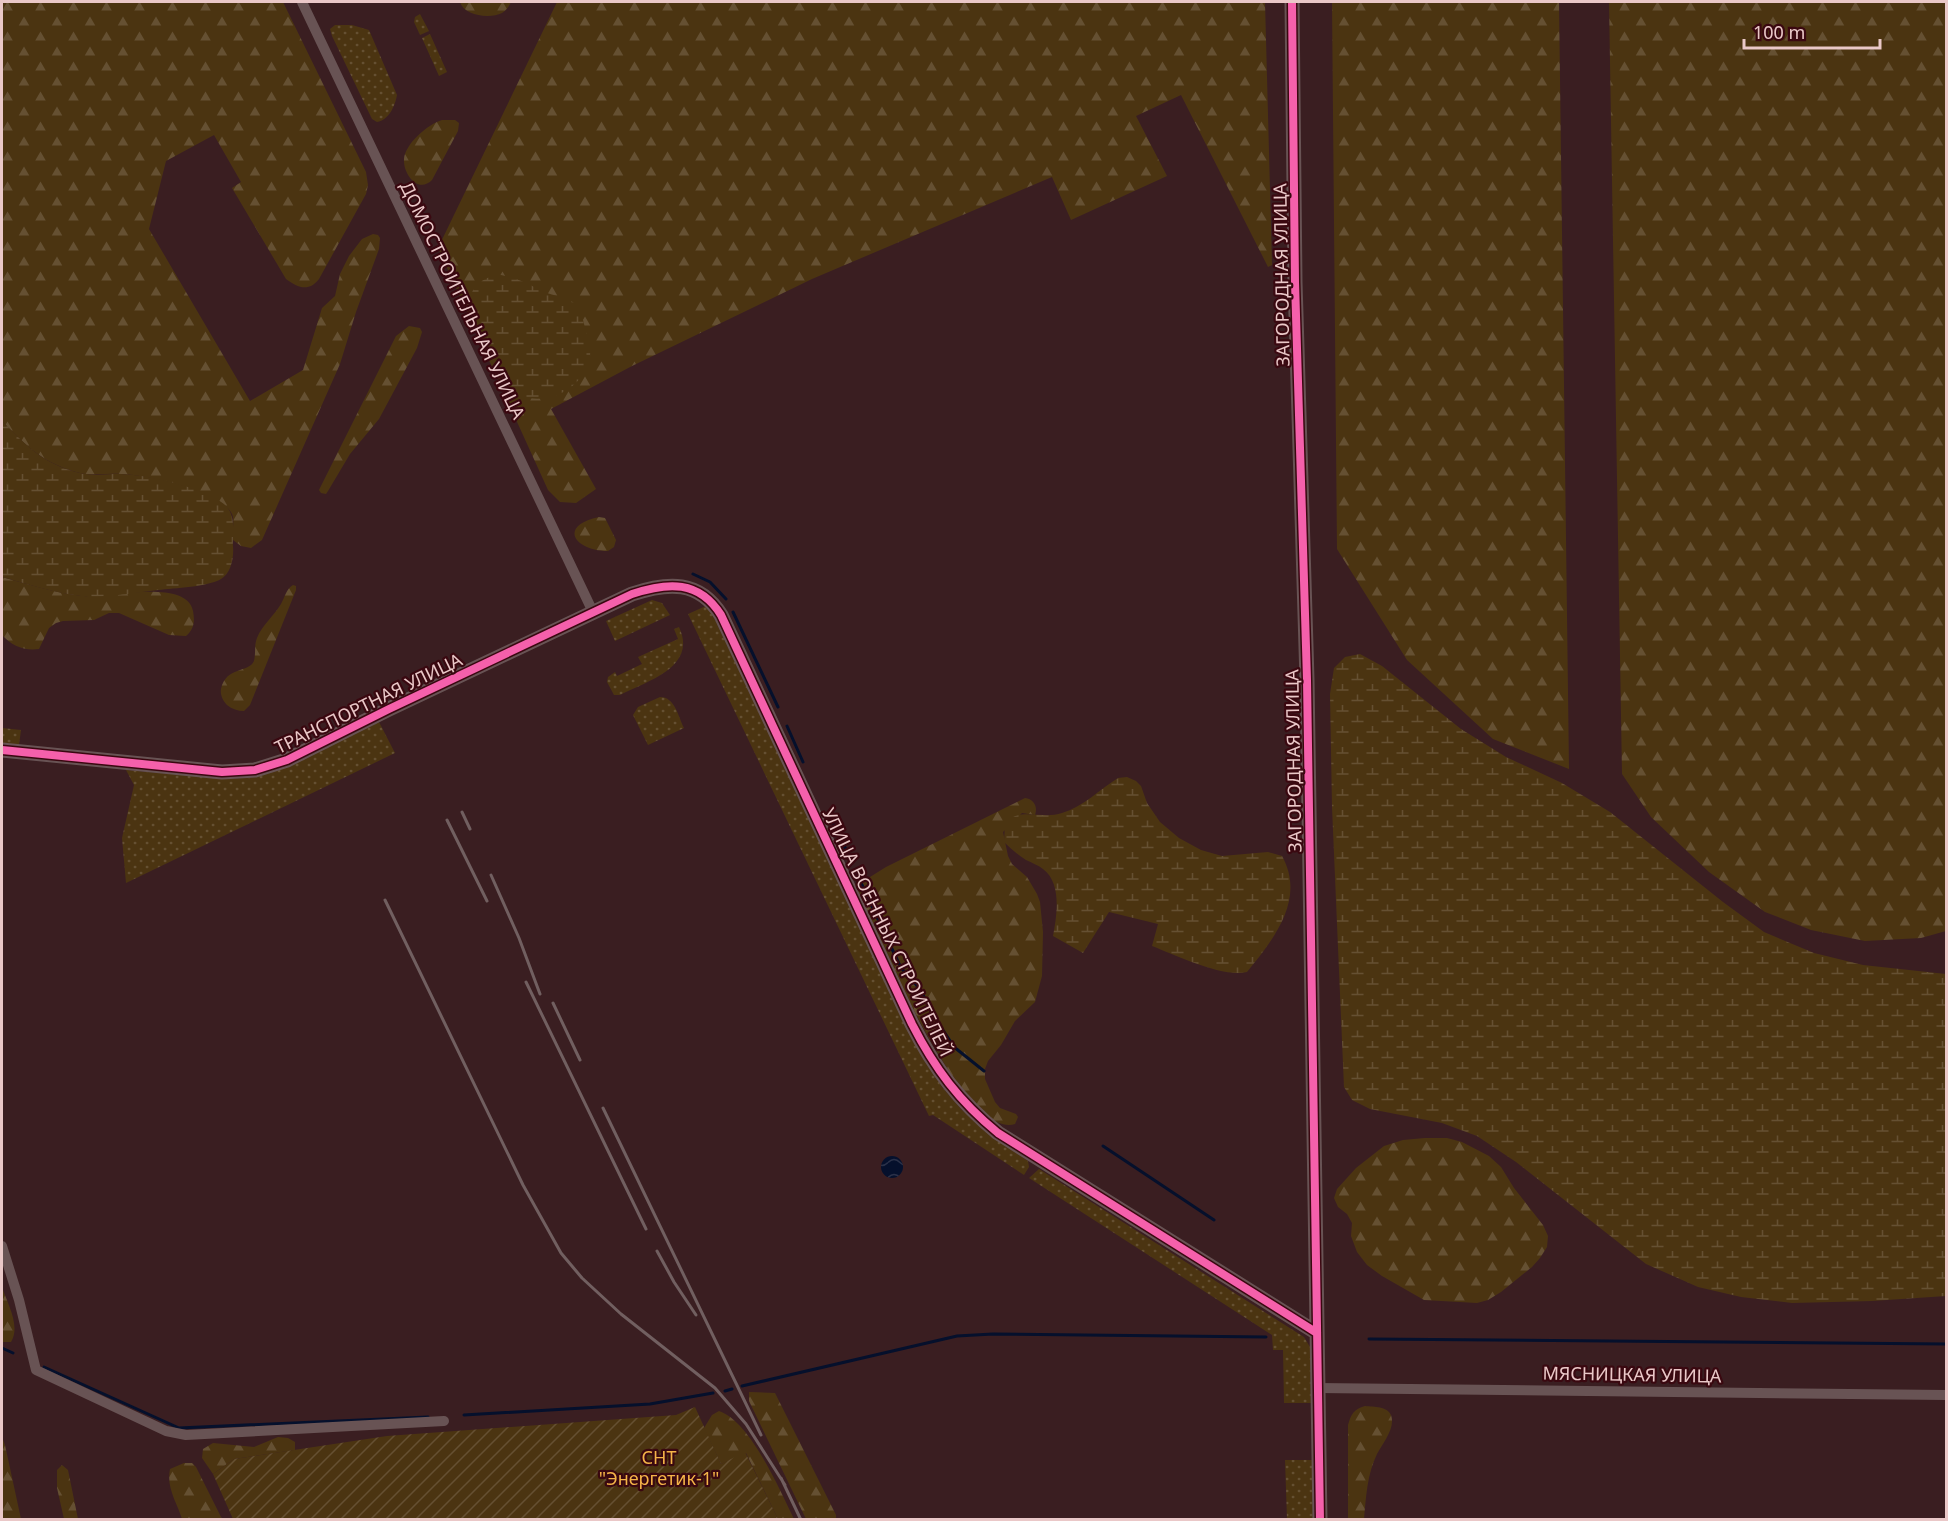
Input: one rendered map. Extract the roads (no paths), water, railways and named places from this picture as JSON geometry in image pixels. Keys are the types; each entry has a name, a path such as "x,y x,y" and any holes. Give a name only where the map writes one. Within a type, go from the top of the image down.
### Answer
{"street":[{"name":"ДОМОСТРОИТЕЛЬНАЯ УЛИЦА","path":"302,2 593,612"},
{"name":"ЗАГОРОДНАЯ УЛИЦА","path":"1292,2 1295,282 1307,652 1320,1520"},
{"name":"УЛИЦА ВОЕННЫХ СТРОИТЕЛЕЙ","path":"593,612 632,594 665,586 687,588 710,600 726,625 912,1024 946,1082 978,1117 1012,1142 1317,1333"},
{"name":"ТРАНСПОРТНАЯ УЛИЦА","path":"2,750 222,772 242,772 263,768 287,760 593,612"},
{"path":"2,1246 19,1300 36,1371 166,1431 186,1435 444,1421"},
{"name":"МЯСНИЦКАЯ УЛИЦА","path":"1317,1388 1947,1395"}],"water":[{"path":"892,1156 900,1159 903,1167 900,1175 892,1178 884,1175 881,1167 884,1159"}],"waterway":[{"path":"693,574 710,582 726,599"},
{"path":"733,612 778,707"},
{"path":"787,726 803,762"},
{"path":"829,814 850,858"},
{"path":"855,870 901,968 920,989 933,1015 954,1047 984,1071"},
{"path":"1103,1146 1214,1220"},
{"path":"742,1386 957,1336 993,1334 1266,1337"},
{"path":"1369,1339 1946,1344"},
{"path":"2,1348 13,1353"},
{"path":"44,1367 179,1428 428,1417"},
{"path":"725,1391 732,1389"},
{"path":"464,1415 650,1404 713,1393"}],"railway":[{"path":"462,812 470,829"},
{"path":"447,820 487,901"},
{"path":"491,875 519,938 540,994"},
{"path":"385,900 523,1185 561,1253 582,1278 621,1314 715,1388 746,1424 785,1485"},
{"path":"526,982 646,1229"},
{"path":"553,1003 580,1060"},
{"path":"603,1108 761,1435"},
{"path":"657,1251 696,1315"},
{"path":"781,1478 801,1520"}],"park label":[{"name":"СНТ \"Энергетик-1\"","path":"659,1467"}]}
